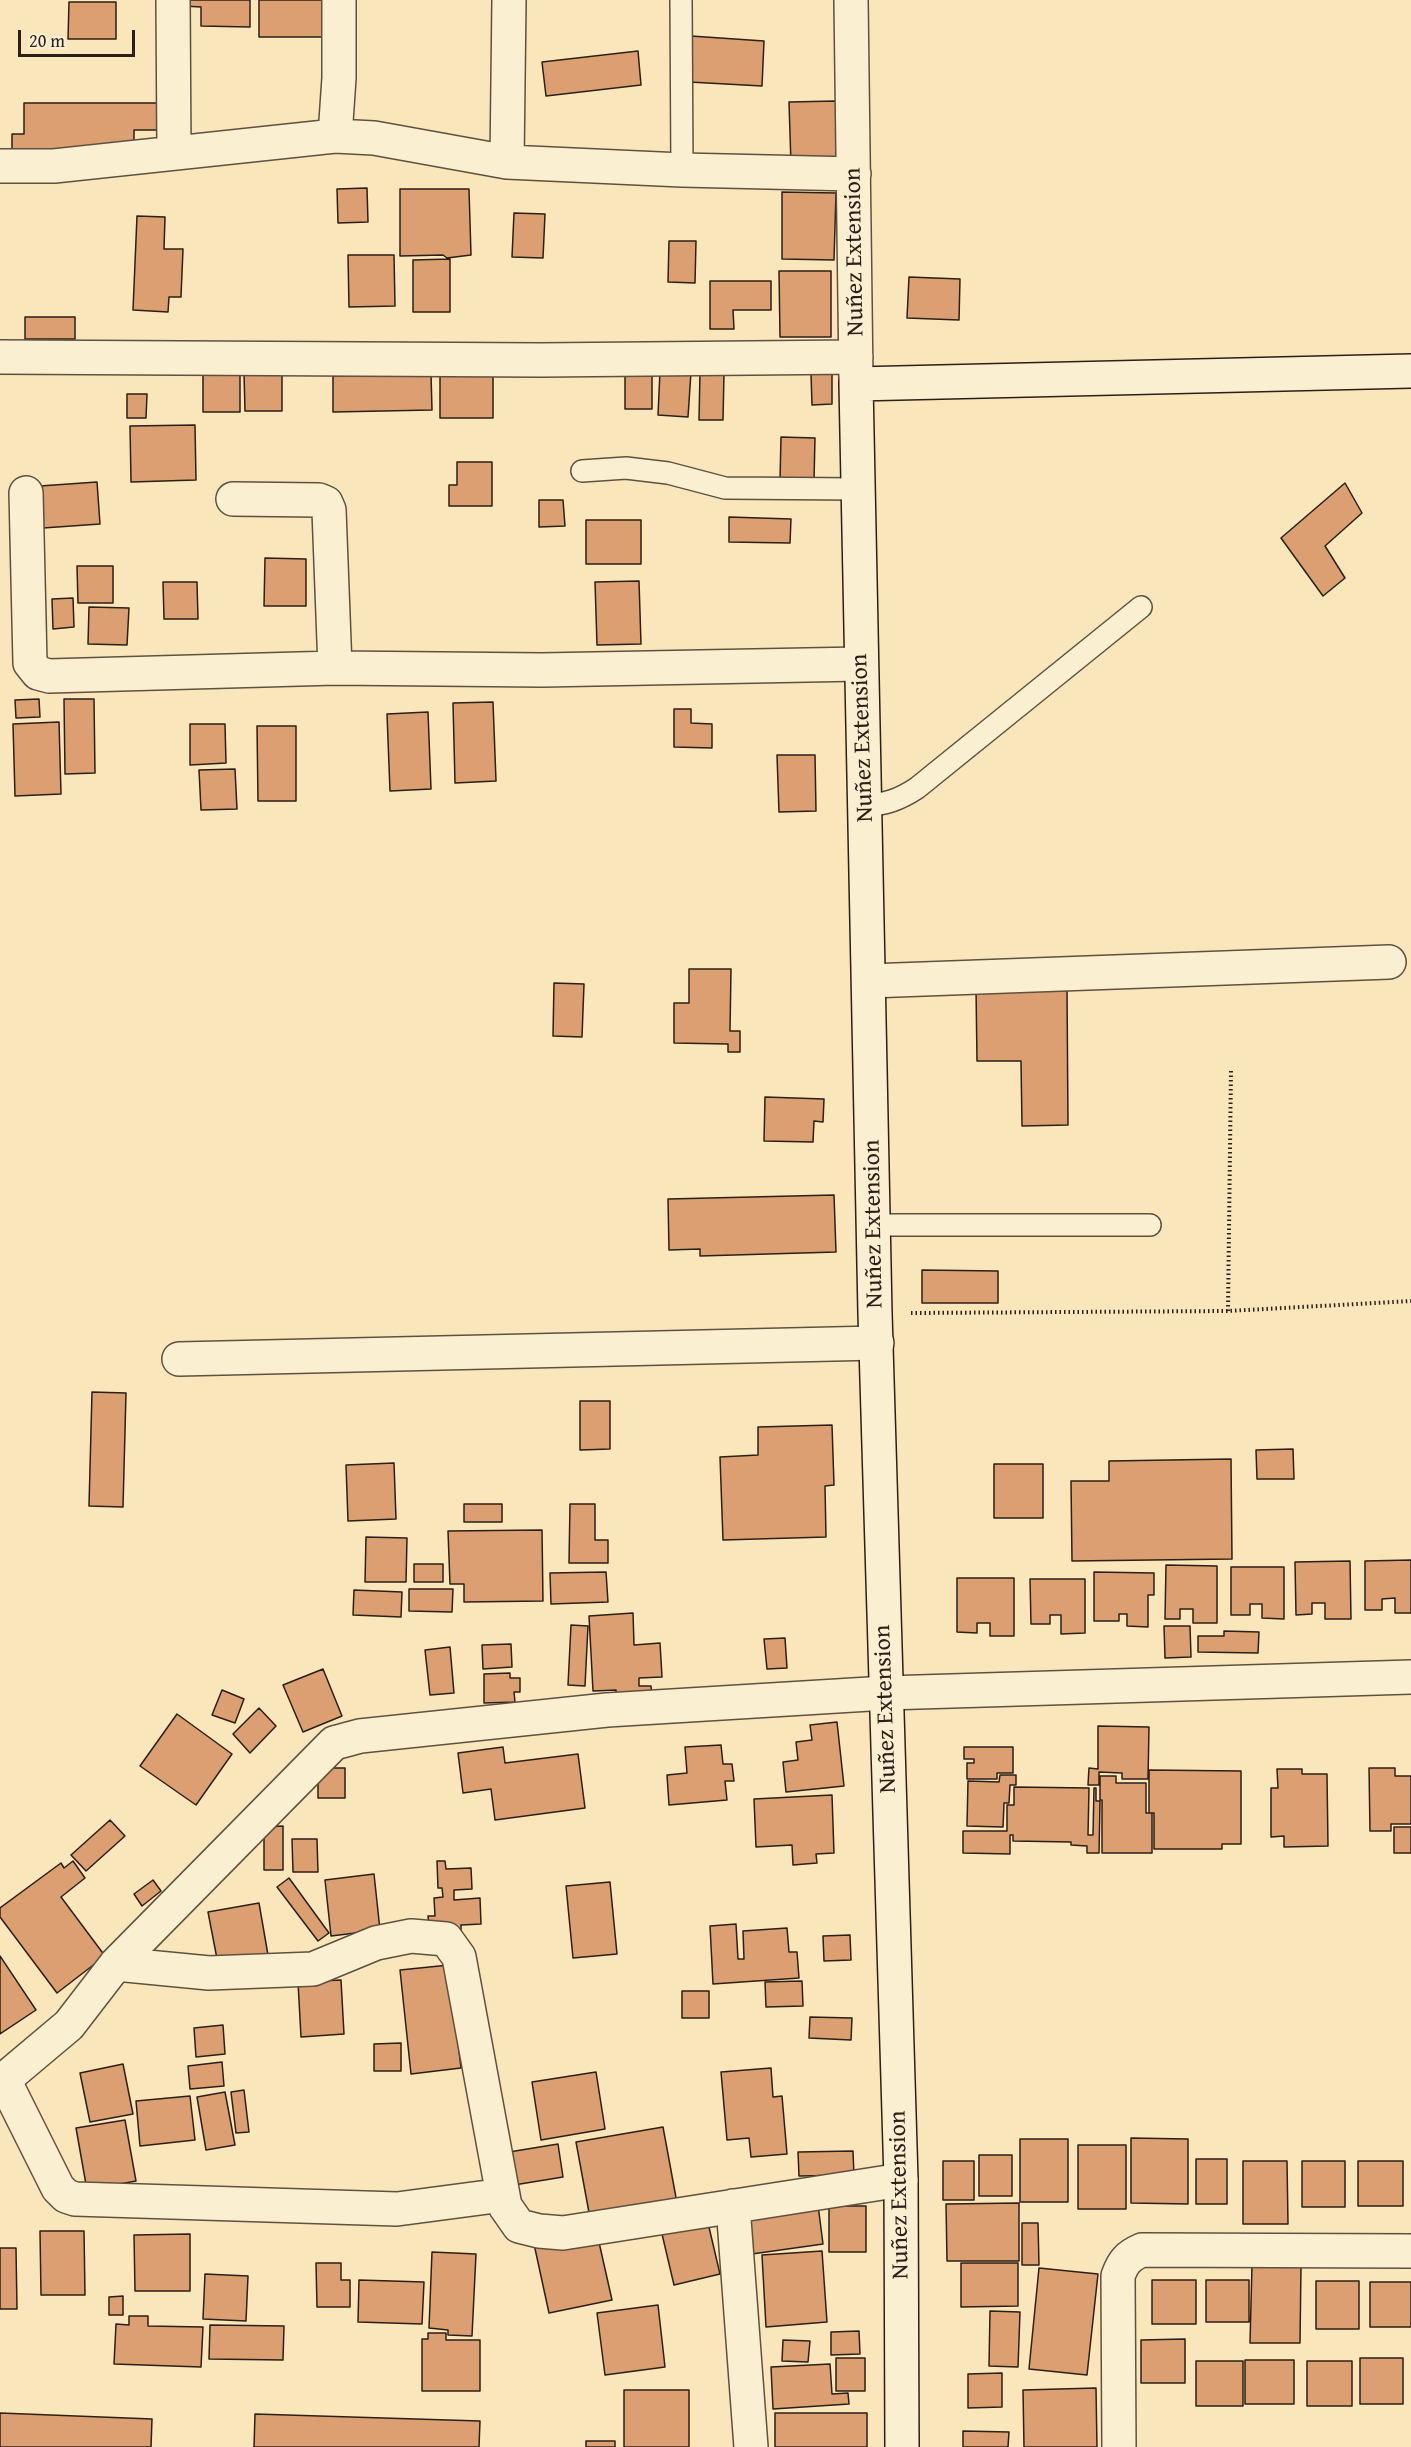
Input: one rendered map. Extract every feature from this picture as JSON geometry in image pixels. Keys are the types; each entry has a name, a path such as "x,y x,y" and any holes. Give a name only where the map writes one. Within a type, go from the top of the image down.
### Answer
{"street":[{"path":"173,0 174,152"},
{"path":"335,136 339,78 339,0"},
{"path":"507,162 509,0"},
{"name":"Nuñez Extension","path":"851,0 860,664 876,1328 901,2180 902,2447"},
{"path":"0,166 54,166 335,136 374,138 507,162 682,170 854,174"},
{"path":"0,357 553,360 856,370 1411,371"},
{"path":"26,493 30,663 38,673 49,676 335,668 542,670 860,664"},
{"path":"233,499 319,500 326,503 329,510 332,556 335,668"},
{"path":"869,981 1389,962"},
{"path":"179,1359 876,1328"},
{"path":"503,2195 397,2209 75,2199 66,2196 58,2188 2,2082 69,2025 116,1964 334,1743 360,1736 607,1710 886,1694 1411,1677"},
{"path":"116,1964 209,1973 313,1969 376,1943 411,1936 446,1939 459,1957 505,2206 519,2226 563,2233 901,2180"},
{"path":"733,2206 751,2447"},
{"path":"1144,2447 1119,2447 1119,2276 1122,2265 1129,2256 1142,2250 1411,2251"}],"lane":[{"path":"681,0 682,170"},
{"path":"582,471 627,468 668,473 725,488 857,489"},
{"path":"864,806 888,804 917,788 1141,607"},
{"path":"874,1225 1150,1225"}],"path":[{"path":"1228,1311 1231,1069"},
{"path":"876,1328 1411,1301"}],"building":[{"path":"184,0 250,0 250,27 201,26 201,7 184,6"},
{"path":"259,0 330,0 329,37 259,37"},
{"path":"69,2 116,2 116,39 68,39"},
{"path":"691,36 764,41 762,86 689,82"},
{"path":"638,51 641,85 546,96 542,62"},
{"path":"836,101 838,163 791,165 789,102"},
{"path":"24,103 160,103 160,130 134,130 134,152 12,152 12,134 24,134"},
{"path":"367,188 368,222 338,223 337,189"},
{"path":"400,189 469,189 471,255 447,258 443,255 400,256"},
{"path":"782,192 836,193 834,260 782,259"},
{"path":"514,213 545,214 543,258 512,257"},
{"path":"137,216 165,217 164,249 183,249 181,297 169,297 168,312 133,310"},
{"path":"669,241 696,241 695,283 668,282"},
{"path":"348,255 394,255 395,306 349,307"},
{"path":"450,259 450,312 413,312 413,260"},
{"path":"779,271 831,271 831,337 780,337"},
{"path":"909,277 960,279 959,320 907,318"},
{"path":"710,281 771,281 771,310 733,310 734,329 710,329"},
{"path":"25,317 75,317 75,339 25,339"},
{"path":"440,368 493,368 493,418 440,418"},
{"path":"660,371 691,372 688,417 658,415"},
{"path":"700,372 724,373 723,420 699,420"},
{"path":"244,373 282,373 282,411 245,411"},
{"path":"625,373 652,374 652,409 625,409"},
{"path":"203,374 240,374 240,412 203,412"},
{"path":"431,374 432,410 333,412 333,376"},
{"path":"811,374 832,374 832,404 812,405"},
{"path":"127,394 147,394 146,418 127,418"},
{"path":"195,425 196,480 131,482 130,426"},
{"path":"781,437 815,438 814,480 780,480"},
{"path":"457,462 492,462 492,506 449,506 449,485 457,485"},
{"path":"97,482 100,524 43,528 40,486"},
{"path":"1345,483 1362,513 1325,546 1345,578 1323,596 1281,538"},
{"path":"539,500 563,500 565,526 539,527"},
{"path":"729,517 791,519 790,543 729,542"},
{"path":"586,520 641,520 641,564 586,564"},
{"path":"265,558 306,559 306,606 264,606"},
{"path":"77,566 113,566 113,603 78,603"},
{"path":"639,581 641,644 597,645 595,582"},
{"path":"163,582 197,582 198,619 164,619"},
{"path":"73,598 74,627 53,629 52,599"},
{"path":"89,607 129,608 127,645 88,644"},
{"path":"39,699 40,717 16,718 15,700"},
{"path":"64,699 94,699 95,773 65,774"},
{"path":"493,702 496,781 455,783 453,703"},
{"path":"674,709 691,709 691,723 712,724 712,748 674,747"},
{"path":"428,712 431,789 390,791 387,714"},
{"path":"59,722 61,794 15,796 13,724"},
{"path":"190,724 225,724 226,763 190,765"},
{"path":"257,726 296,726 296,801 258,801"},
{"path":"777,755 815,755 816,811 779,812"},
{"path":"235,769 237,809 201,810 199,770"},
{"path":"689,969 731,969 730,1031 740,1031 740,1052 728,1052 728,1044 674,1043 674,1003 689,1003"},
{"path":"554,983 584,984 582,1037 553,1036"},
{"path":"976,988 1067,988 1068,1125 1022,1126 1021,1061 977,1061"},
{"path":"765,1097 824,1099 823,1122 814,1121 813,1142 764,1141"},
{"path":"834,1195 836,1252 700,1256 700,1249 669,1250 668,1199"},
{"path":"922,1270 998,1271 998,1303 922,1303"},
{"path":"92,1392 126,1393 123,1507 89,1506"},
{"path":"580,1401 610,1401 610,1449 580,1450"},
{"path":"832,1425 834,1485 825,1486 826,1537 723,1540 720,1457 758,1455 758,1427"},
{"path":"1293,1449 1294,1479 1257,1479 1256,1450"},
{"path":"1231,1459 1232,1559 1072,1561 1071,1481 1109,1481 1109,1461"},
{"path":"394,1463 396,1519 348,1521 346,1465"},
{"path":"994,1464 1043,1464 1043,1518 994,1518"},
{"path":"464,1504 502,1504 502,1522 464,1522"},
{"path":"570,1504 595,1504 595,1540 608,1540 608,1563 569,1563"},
{"path":"542,1530 543,1601 464,1602 464,1584 450,1584 448,1531"},
{"path":"366,1537 407,1538 406,1582 365,1582"},
{"path":"1411,1560 1411,1613 1395,1613 1395,1598 1382,1599 1382,1610 1365,1610 1365,1561"},
{"path":"1350,1561 1351,1619 1325,1619 1325,1603 1312,1603 1312,1614 1296,1615 1295,1562"},
{"path":"414,1564 443,1564 443,1582 414,1582"},
{"path":"1166,1565 1217,1566 1217,1623 1193,1623 1193,1609 1180,1609 1180,1619 1165,1619"},
{"path":"1231,1567 1284,1567 1284,1619 1262,1618 1262,1604 1250,1604 1250,1615 1231,1615"},
{"path":"606,1572 608,1602 551,1604 550,1573"},
{"path":"1094,1572 1154,1573 1154,1595 1148,1595 1148,1627 1127,1626 1127,1614 1119,1614 1119,1621 1094,1621"},
{"path":"957,1578 1014,1578 1014,1636 990,1636 990,1623 977,1623 977,1633 957,1632"},
{"path":"1030,1579 1085,1579 1085,1633 1061,1634 1061,1615 1050,1615 1050,1624 1031,1624"},
{"path":"409,1589 453,1589 452,1612 409,1611"},
{"path":"354,1590 402,1592 401,1617 353,1615"},
{"path":"633,1613 634,1645 660,1643 662,1677 639,1678 639,1686 651,1686 652,1699 616,1701 616,1690 593,1691 589,1616"},
{"path":"571,1625 588,1626 585,1686 568,1685"},
{"path":"1164,1626 1190,1626 1191,1657 1165,1658"},
{"path":"1224,1631 1259,1632 1258,1653 1198,1652 1198,1636 1224,1636"},
{"path":"785,1638 787,1668 767,1669 764,1639"},
{"path":"511,1644 512,1667 483,1669 482,1645"},
{"path":"450,1647 454,1693 430,1695 425,1650"},
{"path":"323,1669 342,1716 303,1732 283,1685"},
{"path":"510,1673 510,1678 520,1678 520,1692 514,1692 515,1702 484,1703 484,1674"},
{"path":"222,1690 244,1699 235,1723 212,1715"},
{"path":"259,1708 276,1726 250,1753 233,1734"},
{"path":"177,1714 232,1754 196,1805 140,1766"},
{"path":"837,1722 844,1786 786,1792 783,1762 798,1760 796,1742 812,1740 810,1725"},
{"path":"1098,1726 1149,1727 1148,1779 1122,1779 1122,1773 1099,1772 1099,1785 1088,1785 1089,1768 1098,1769"},
{"path":"721,1745 723,1764 732,1764 734,1781 725,1781 727,1800 669,1805 667,1775 687,1773 685,1747"},
{"path":"503,1747 505,1763 578,1754 585,1808 495,1820 491,1789 463,1793 458,1753"},
{"path":"964,1747 1013,1747 1013,1773 997,1773 997,1779 967,1779 967,1763 974,1763 974,1759 964,1759"},
{"path":"318,1768 345,1768 345,1798 318,1798"},
{"path":"1369,1768 1395,1768 1395,1776 1411,1776 1411,1824 1391,1824 1391,1831 1370,1831"},
{"path":"1277,1769 1302,1769 1302,1774 1327,1774 1328,1846 1284,1847 1284,1836 1271,1837 1271,1788 1278,1788"},
{"path":"1149,1770 1241,1771 1241,1844 1222,1844 1222,1849 1154,1849 1154,1813 1149,1813"},
{"path":"1000,1775 1016,1775 1016,1785 1010,1785 1009,1803 1004,1803 1003,1827 967,1826 968,1781 999,1782"},
{"path":"1100,1776 1116,1776 1116,1783 1146,1783 1146,1813 1152,1813 1152,1853 1102,1853"},
{"path":"1014,1787 1089,1788 1088,1835 1093,1835 1094,1788 1096,1788 1096,1801 1100,1801 1099,1853 1087,1853 1087,1846 1071,1845 1071,1842 1013,1841 1013,1835 1010,1835 1010,1854 963,1853 963,1831 1007,1831 1007,1805 1014,1805"},
{"path":"832,1795 834,1853 816,1854 817,1863 793,1865 792,1845 756,1847 754,1799"},
{"path":"110,1820 125,1836 86,1871 71,1855"},
{"path":"283,1826 283,1870 264,1870 264,1827"},
{"path":"1394,1827 1411,1827 1411,1853 1394,1853"},
{"path":"292,1839 317,1839 318,1872 293,1872"},
{"path":"73,1861 85,1878 61,1897 105,1956 57,1993 0,1917 0,1908 61,1863 64,1868"},
{"path":"437,1861 445,1861 446,1869 471,1868 472,1889 454,1890 454,1900 480,1898 481,1924 461,1925 461,1933 429,1926 428,1916 435,1916 434,1898 443,1897 442,1888 438,1888"},
{"path":"374,1874 380,1930 331,1936 325,1880"},
{"path":"289,1878 329,1933 318,1941 277,1887"},
{"path":"153,1880 161,1891 142,1906 134,1894"},
{"path":"610,1882 617,1954 573,1958 566,1886"},
{"path":"259,1903 268,1955 218,1964 208,1912"},
{"path":"736,1924 738,1959 744,1959 743,1931 787,1928 789,1952 797,1952 799,1978 713,1984 710,1926"},
{"path":"850,1935 851,1960 824,1961 823,1936"},
{"path":"0,1956 36,2010 0,2034"},
{"path":"449,1965 461,2068 411,2074 400,1970"},
{"path":"341,1980 344,2034 301,2037 298,1982"},
{"path":"802,1981 803,2006 766,2007 765,1982"},
{"path":"682,1991 709,1991 709,2018 682,2018"},
{"path":"810,2017 852,2018 851,2040 809,2038"},
{"path":"223,2025 225,2054 196,2057 194,2028"},
{"path":"401,2043 401,2071 374,2071 374,2044"},
{"path":"222,2062 224,2086 190,2089 188,2066"},
{"path":"123,2064 133,2114 90,2122 80,2073"},
{"path":"771,2068 773,2097 782,2096 787,2154 751,2157 749,2138 727,2140 721,2072"},
{"path":"596,2072 605,2129 541,2140 532,2082"},
{"path":"244,2090 249,2132 236,2133 231,2092"},
{"path":"225,2092 235,2145 206,2150 197,2097"},
{"path":"190,2096 195,2140 140,2146 136,2101"},
{"path":"125,2120 136,2181 87,2190 76,2128"},
{"path":"663,2127 677,2203 590,2218 576,2142"},
{"path":"1131,2138 1188,2139 1188,2204 1131,2203"},
{"path":"1020,2139 1068,2139 1068,2202 1020,2202"},
{"path":"558,2144 563,2177 514,2185 509,2152"},
{"path":"1078,2145 1126,2145 1126,2209 1078,2209"},
{"path":"853,2151 854,2175 799,2176 798,2152"},
{"path":"979,2155 1012,2155 1012,2196 979,2196"},
{"path":"1196,2159 1227,2159 1227,2204 1196,2204"},
{"path":"943,2161 974,2161 974,2200 943,2200"},
{"path":"1243,2161 1287,2161 1288,2224 1243,2224"},
{"path":"1302,2161 1345,2161 1345,2207 1302,2207"},
{"path":"1358,2161 1403,2161 1403,2206 1358,2206"},
{"path":"1019,2203 1019,2261 947,2261 946,2204"},
{"path":"818,2205 823,2244 752,2254 747,2214"},
{"path":"829,2206 866,2206 866,2252 829,2252"},
{"path":"708,2223 720,2274 674,2285 662,2234"},
{"path":"1022,2223 1038,2223 1039,2265 1022,2265"},
{"path":"596,2229 612,2300 549,2313 534,2244"},
{"path":"40,2231 84,2231 85,2295 41,2295"},
{"path":"190,2234 190,2291 135,2291 134,2235"},
{"path":"0,2248 16,2248 17,2309 0,2309"},
{"path":"822,2251 827,2322 766,2327 762,2255"},
{"path":"432,2252 476,2254 472,2336 448,2335 448,2330 429,2328"},
{"path":"316,2263 341,2263 341,2280 350,2280 350,2307 317,2307"},
{"path":"961,2263 1018,2263 1018,2306 961,2307"},
{"path":"1252,2265 1301,2266 1300,2343 1250,2343"},
{"path":"1039,2268 1098,2274 1087,2375 1029,2369"},
{"path":"205,2274 248,2276 246,2321 203,2319"},
{"path":"359,2280 424,2282 422,2324 358,2322"},
{"path":"1152,2280 1196,2280 1196,2324 1152,2324"},
{"path":"1206,2280 1249,2280 1249,2322 1206,2322"},
{"path":"1316,2281 1359,2281 1359,2329 1316,2329"},
{"path":"1370,2282 1411,2282 1411,2327 1370,2327"},
{"path":"123,2296 123,2315 109,2315 109,2297"},
{"path":"658,2305 665,2367 605,2375 597,2313"},
{"path":"990,2311 1020,2312 1018,2367 989,2366"},
{"path":"129,2316 148,2316 148,2326 203,2327 201,2367 114,2364 116,2324 129,2325"},
{"path":"210,2325 284,2326 283,2360 209,2359"},
{"path":"859,2331 860,2354 831,2355 831,2332"},
{"path":"428,2333 446,2333 446,2340 480,2340 480,2391 422,2391 422,2339 428,2339"},
{"path":"1185,2339 1185,2383 1141,2383 1141,2340"},
{"path":"783,2340 810,2341 808,2362 782,2361"},
{"path":"836,2358 865,2358 865,2391 836,2391"},
{"path":"1360,2358 1403,2358 1403,2404 1360,2404"},
{"path":"1245,2360 1294,2360 1294,2404 1245,2404"},
{"path":"1196,2361 1243,2361 1243,2406 1196,2406"},
{"path":"1307,2361 1352,2361 1352,2406 1307,2406"},
{"path":"830,2364 832,2394 848,2393 849,2404 773,2409 771,2367"},
{"path":"1002,2373 1002,2407 968,2408 968,2374"},
{"path":"1096,2388 1097,2447 1024,2447 1023,2390"},
{"path":"624,2390 689,2390 689,2447 624,2447"},
{"path":"0,2413 152,2419 151,2447 0,2447"},
{"path":"775,2413 867,2413 867,2447 775,2447"},
{"path":"255,2414 480,2421 479,2447 254,2447"},
{"path":"963,2431 1009,2432 1008,2447 963,2447"},
{"path":"586,2441 615,2441 615,2447 586,2447"}]}
